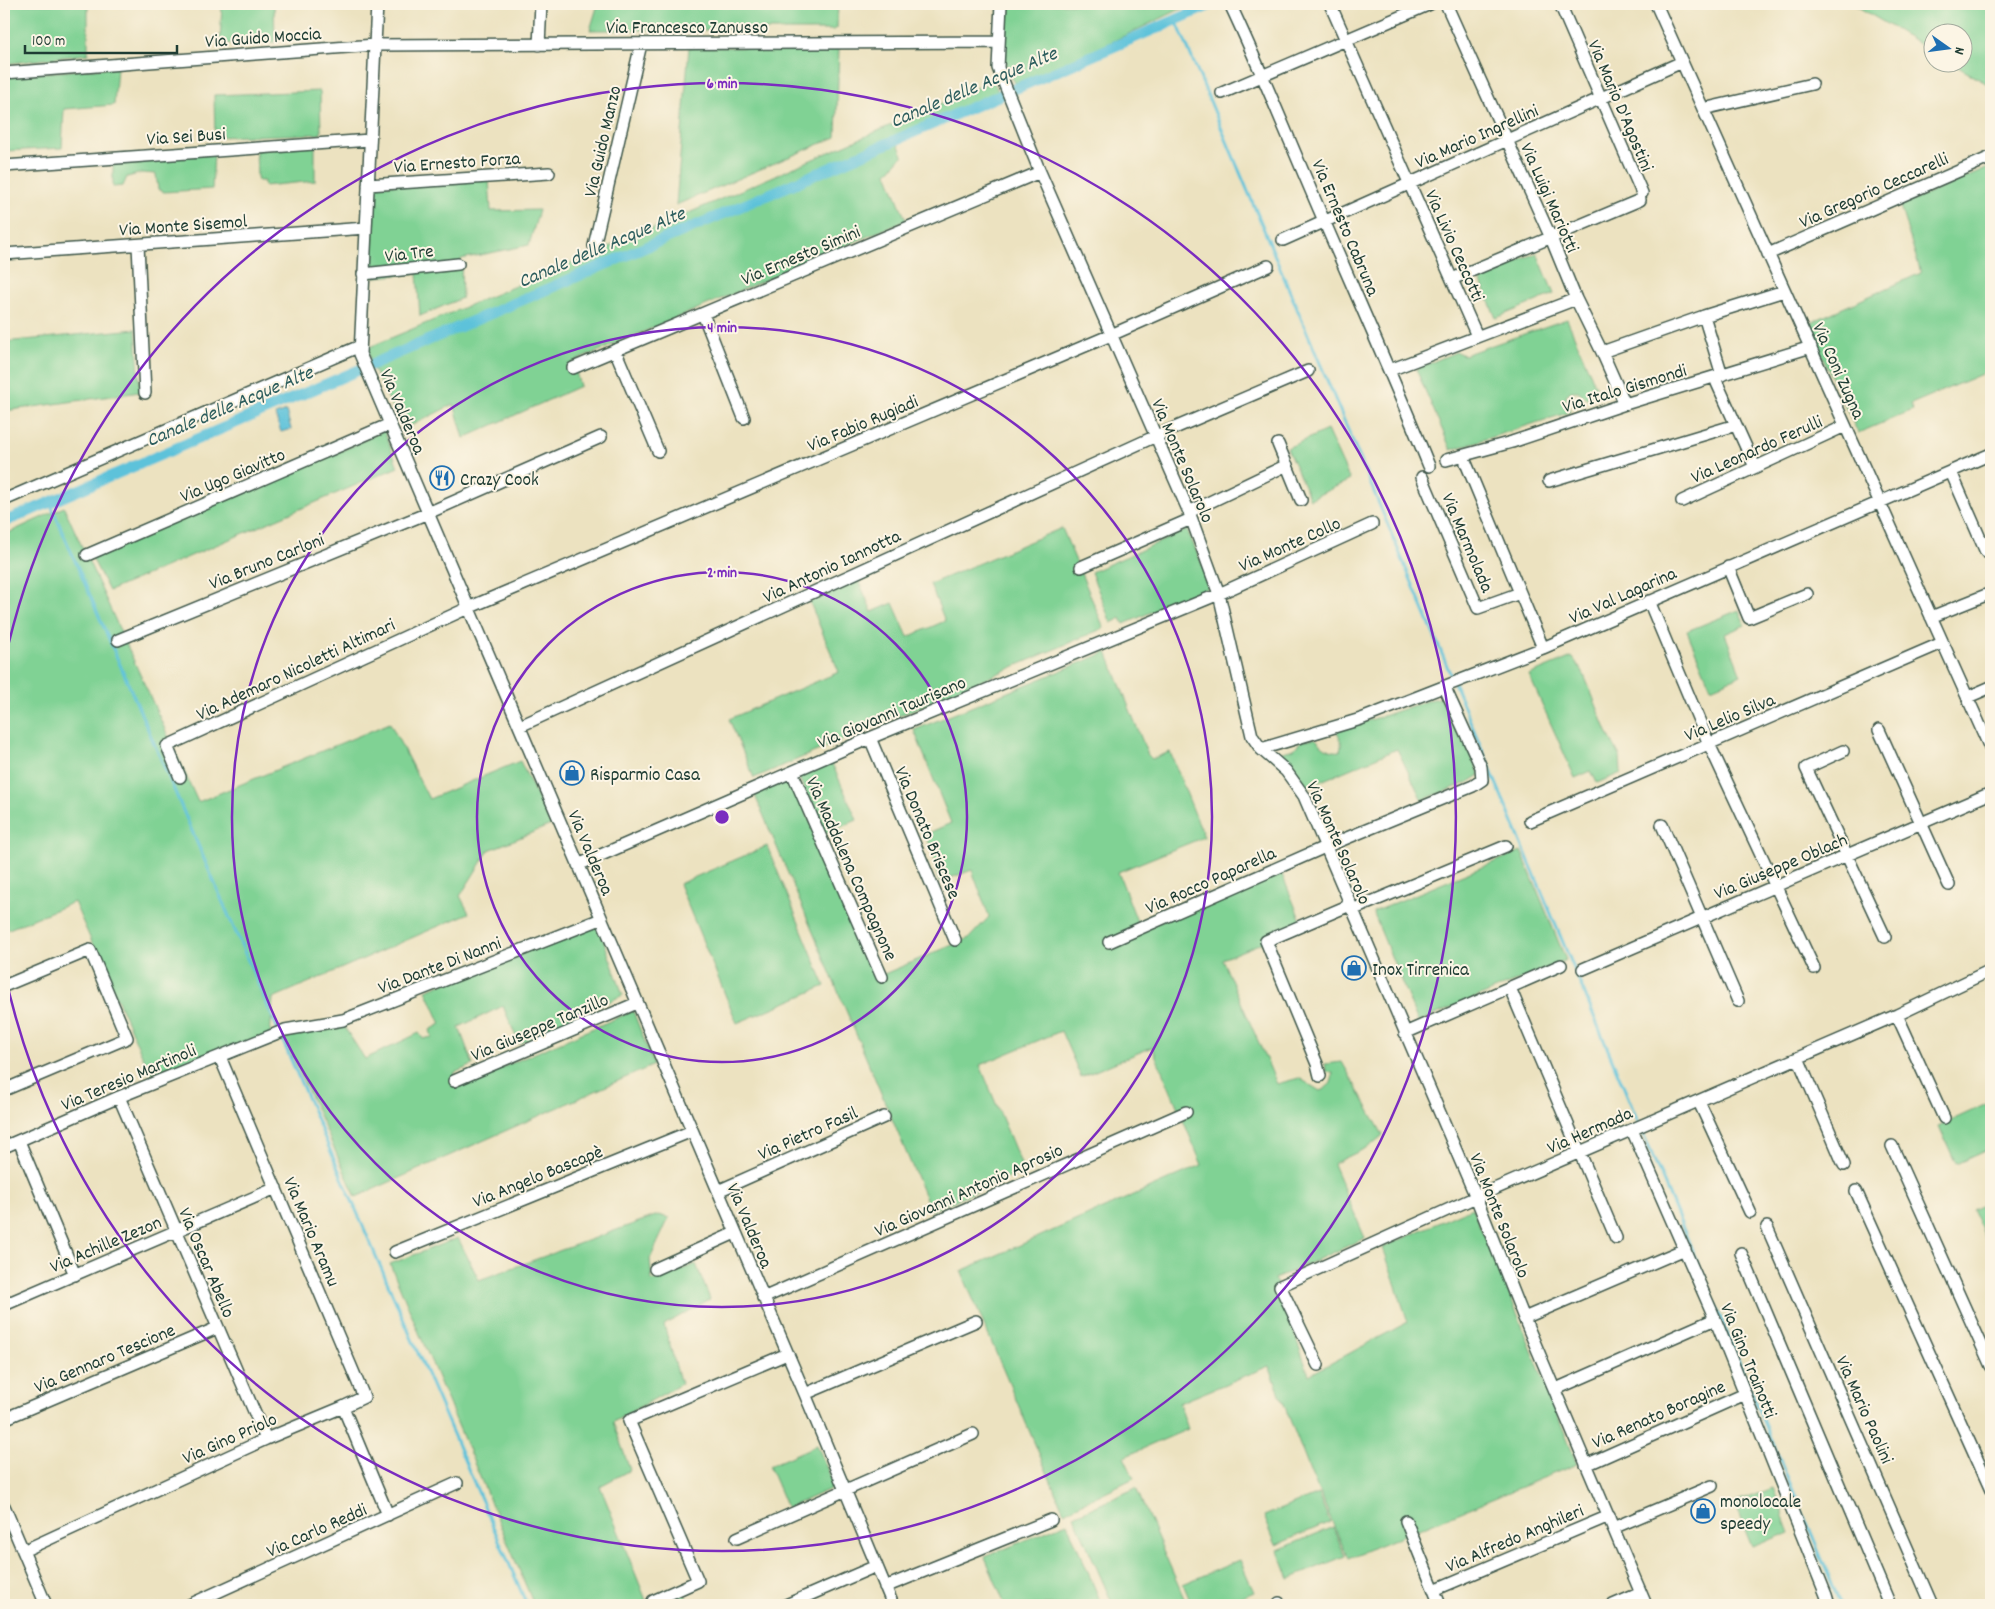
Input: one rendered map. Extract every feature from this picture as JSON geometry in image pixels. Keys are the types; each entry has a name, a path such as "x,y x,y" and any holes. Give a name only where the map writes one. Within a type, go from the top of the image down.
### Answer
{"street":[{"name":"Via Valderoa","path":"377,4 360,350 893,1605"},
{"path":"539,45 541,4"},
{"name":"Via Monte Solarolo","path":"1001,4 998,68 1040,172 1190,516 1219,594 1252,736 1261,749 1286,771 1304,796 1476,1197 1524,1318 1556,1389 1586,1465 1646,1605"},
{"name":"Via Ernesto Cabruna","path":"1230,4 1264,76 1324,222 1390,370 1429,466"},
{"name":"Via Livio Ceccotti","path":"1330,4 1477,336"},
{"path":"1222,93 1430,4"},
{"name":"Via Luigi Mariotti","path":"1446,4 1551,238 1576,299 1625,404"},
{"name":"Via Mario D'Agostini","path":"1551,238 1641,196 1560,4"},
{"name":"Via Coni Zugna","path":"1656,4 1991,750"},
{"name":"Via Francesco Zanusso","path":"375,45 999,42"},
{"name":"Via Guido Manzo","path":"594,246 641,44"},
{"name":"Via Guido Moccia","path":"4,72 375,45"},
{"name":"Via Mario Ingrellini","path":"1283,240 1682,62"},
{"path":"1703,109 1812,84"},
{"name":"Via Sei Busi","path":"4,166 370,140"},
{"name":"Via Gregorio Ceccarelli","path":"1768,254 1991,157"},
{"name":"Via Ernesto Simini","path":"573,368 1040,172"},
{"name":"Via Ernesto Forza","path":"368,185 549,173"},
{"name":"Via Monte Sisemol","path":"4,254 366,228"},
{"path":"1452,279 1551,238"},
{"path":"138,245 145,393"},
{"name":"Via Tre","path":"363,274 458,264"},
{"name":"Via Fabio Rugiadi","path":"468,608 1111,335 1268,266"},
{"path":"1602,352 1704,316 1784,291"},
{"path":"1390,370 1576,299"},
{"path":"703,314 744,418"},
{"path":"1704,316 1720,379 1736,425 1755,467"},
{"name":"Via Italo Gismondi","path":"1446,460 1512,442 1625,404 1720,379 1811,347"},
{"path":"4,500 360,350"},
{"path":"616,350 658,450"},
{"name":"Via Antonio Iannotta","path":"520,726 1156,436 1308,371"},
{"name":"Via Ugo Giavitto","path":"87,555 390,424"},
{"path":"1549,481 1736,425"},
{"name":"Via Leonardo Ferulli","path":"1682,500 1845,426"},
{"name":"Via Bruno Carloni","path":"118,640 428,513 601,437"},
{"path":"1278,444 1301,500"},
{"name":"Via Val Lagarina","path":"1261,749 1361,719 1466,680 1991,454"},
{"name":"Via Marmolada","path":"1466,463 1543,648"},
{"path":"1081,567 1190,516 1286,465"},
{"path":"1951,472 1986,552"},
{"name":"Via Marmolada","path":"1422,477 1478,608 1520,593"},
{"name":"Via Monte Collo","path":"1219,594 1372,524"},
{"path":"1728,567 1749,618 1807,594"},
{"path":"1931,617 1991,593"},
{"name":"Via Giovanni Taurisano","path":"578,865 870,738 1219,594"},
{"path":"1649,601 1709,744 1814,968"},
{"name":"Via Ademaro Nicoletti Altimari","path":"180,776 167,746 468,608"},
{"name":"Via Lelio Silva","path":"1530,821 1942,642"},
{"path":"1968,697 1991,687"},
{"name":"Via Rocco Paparella","path":"1109,942 1473,786 1482,780 1481,767 1445,688"},
{"path":"1878,730 1949,885"},
{"name":"Via Donato Briscese","path":"870,738 955,940"},
{"path":"1843,750 1806,768 1885,936"},
{"name":"Via Maddalena Compagnone","path":"792,772 882,977"},
{"name":"Via Giuseppe Oblach","path":"1583,969 1991,793"},
{"path":"1662,825 1738,1001"},
{"path":"1320,1076 1317,1064 1266,941 1506,846"},
{"name":"Via Dante Di Nanni","path":"265,1038 286,1030 343,1020 601,919"},
{"path":"4,986 90,950 127,1038 4,1090"},
{"path":"1405,1033 1561,966"},
{"name":"Via Hermada","path":"1318,1365 1280,1286 1476,1197 1897,1015 1991,970"},
{"path":"1510,988 1616,1238"},
{"name":"Via Giuseppe Tanzillo","path":"454,1081 637,1003"},
{"path":"1897,1015 1944,1118"},
{"name":"Via Teresio Martinoli","path":"4,1147 119,1097 265,1038"},
{"name":"Via Mario Aramu","path":"220,1057 364,1397 343,1406"},
{"path":"1798,1058 1844,1165"},
{"name":"Via Oscar Abello","path":"119,1097 266,1439"},
{"path":"1699,1102 1750,1212"},
{"name":"Via Giovanni Antonio Aprosio","path":"763,1298 1186,1112"},
{"name":"Via Pietro Fasil","path":"718,1191 884,1117"},
{"name":"Via Gino Trainotti","path":"1634,1129 1715,1319 1829,1605"},
{"name":"Via Angelo Bascapè","path":"395,1252 692,1132"},
{"path":"18,1141 75,1275"},
{"path":"1892,1146 1991,1366"},
{"name":"Via Achille Zezon","path":"4,1306 276,1188"},
{"path":"1856,1191 1991,1490"},
{"name":"Via Mario Paolini","path":"1767,1227 1932,1605"},
{"path":"655,1270 735,1232"},
{"path":"1524,1318 1685,1249"},
{"path":"1741,1254 1890,1605"},
{"path":"1556,1389 1715,1319"},
{"path":"804,1394 976,1321"},
{"name":"Via Gennaro Tescione","path":"4,1419 217,1328"},
{"path":"653,1602 698,1581 628,1421 787,1354"},
{"name":"Via Renato Boragine","path":"1586,1465 1745,1394"},
{"path":"343,1406 388,1515"},
{"name":"Via Gino Priolo","path":"23,1551 266,1439 343,1406"},
{"path":"737,1538 973,1434"},
{"name":"Via Carlo Reddi","path":"189,1605 457,1483"},
{"path":"1613,1528 1712,1486"},
{"path":"4,1506 46,1605"},
{"name":"Via Alfredo Anghileri","path":"1434,1590 1608,1516"},
{"path":"885,1587 1051,1520"},
{"path":"1406,1521 1440,1605"},
{"path":"786,1605 876,1566"},
{"path":"1613,1605 1641,1593"}],"green space":[{"path":"4,4 88,4 88,54 4,64"},
{"path":"222,4 274,4 275,42 220,44"},
{"path":"598,4 838,4 837,28 833,30 590,30"},
{"path":"1004,4 1191,4 1017,87 1009,72 1002,51"},
{"path":"1853,4 1991,4 1991,86 1967,72 1972,72 1972,22 1922,22 1922,45"},
{"path":"689,47 839,48 836,137 676,205"},
{"path":"117,67 114,105 64,109 62,148 4,151 4,76"},
{"path":"993,81 999,93 895,137 903,155 887,173 906,220 573,362 580,386 464,438 454,404 404,429 373,369 367,348 661,225"},
{"path":"320,91 321,134 215,137 214,95"},
{"path":"315,144 315,181 264,186 264,181 258,181 256,150"},
{"path":"214,153 212,189 164,192 158,189 156,174 142,173 127,177 123,186 113,187 113,156"},
{"path":"1991,167 1991,370 1911,404 1913,410 1858,433 1807,324 1921,273 1900,206"},
{"path":"489,179 491,211 539,210 529,245 461,259 462,298 420,316 417,273 367,278 369,186"},
{"path":"1537,253 1554,294 1496,318 1479,277"},
{"path":"1567,319 1599,394 1589,400 1578,391 1571,391 1566,395 1570,412 1451,450 1416,369 1456,352 1464,355"},
{"path":"136,329 140,392 4,411 4,342"},
{"path":"384,430 398,467 109,591 90,554 350,447"},
{"path":"1327,430 1350,480 1310,499 1287,448"},
{"path":"64,507 198,802 390,723 429,799 520,761 551,825 489,850 460,896 469,913 273,998 270,1036 150,1073 74,902 4,931 4,535"},
{"path":"1062,528 1104,628 754,778 729,719 839,672 808,598 857,577 872,612 893,603 908,637 945,621 930,584"},
{"path":"1187,530 1212,586 1124,624 1121,618 1111,623 1091,572"},
{"path":"1739,610 1745,625 1725,634 1741,675 1711,688 1687,631"},
{"path":"1107,652 1148,755 1152,759 1170,752 1204,837 1118,872 1140,929 1281,872 1303,926 1222,959 1277,1084 1299,1078 1320,1091 1330,1084 1333,1076 1333,1073 1326,1072 1325,1064 1342,1062 1383,1135 1370,1146 1333,1164 1365,1238 1275,1279 1309,1375 1408,1322 1383,1247 1472,1208 1509,1293 1577,1464 1348,1558 1312,1476 1269,1366 1179,1403 1188,1429 1124,1457 1134,1478 1064,1512 961,1271 1202,1165 1152,1047 1081,1077 1061,1031 980,1065 1024,1171 931,1211 754,793 791,777 877,977 969,938 989,917 972,870 939,882 931,846 924,835 951,823 914,730"},
{"path":"1572,657 1582,670 1608,734 1620,756 1621,773 1597,783 1591,771 1575,778 1529,675"},
{"path":"1444,697 1480,775 1469,782 1422,800 1397,749 1307,787 1280,760 1279,753 1294,749 1301,741 1315,738 1329,750 1340,751 1341,740 1336,730 1429,700"},
{"path":"830,759 857,820 823,835 797,773"},
{"path":"767,846 825,986 737,1023 679,884"},
{"path":"1521,851 1566,960 1418,1022 1373,912"},
{"path":"597,922 623,995 519,1044 503,1006 459,1027 473,1065 454,1073 461,1085 633,1011 654,1065 356,1197 283,1035 343,1025 365,1059 419,1033 423,1039 432,1037 430,1030 441,1024 426,990"},
{"path":"1991,1102 1991,1148 1956,1164 1939,1126"},
{"path":"1991,1200 1991,1249 1972,1209"},
{"path":"658,1215 669,1218 650,1259 652,1281 696,1264 710,1299 664,1325 681,1384 613,1422 630,1470 600,1486 648,1605 534,1605 390,1264 458,1238 479,1280"},
{"path":"817,1445 835,1487 787,1508 769,1466"},
{"path":"1136,1488 1187,1605 1113,1605 1074,1516"},
{"path":"1773,1488 1790,1532 1752,1547 1734,1503"},
{"path":"1318,1494 1330,1522 1276,1545 1264,1516"},
{"path":"1067,1523 1102,1605 1005,1605 985,1557"},
{"path":"1333,1527 1345,1556 1289,1579 1278,1550"},
{"path":"1240,1560 1254,1592 1223,1605 1192,1605 1183,1584"},
{"path":"684,1592 690,1605 654,1605"}],"water":[{"path":"286,411 291,429 281,432 275,415"}],"waterway":[{"name":"Canale delle Acque Alte","path":"4,522 1213,4"},
{"path":"1176,20 1841,1605"},
{"path":"50,503 527,1605"}],"place":[{"name":"Crazy Cook","path":"442,478"},
{"name":"Risparmio Casa","path":"572,773"},
{"name":"Inox Tirrenica","path":"1354,968"},
{"name":"monolocale speedy","path":"1703,1511"}]}
